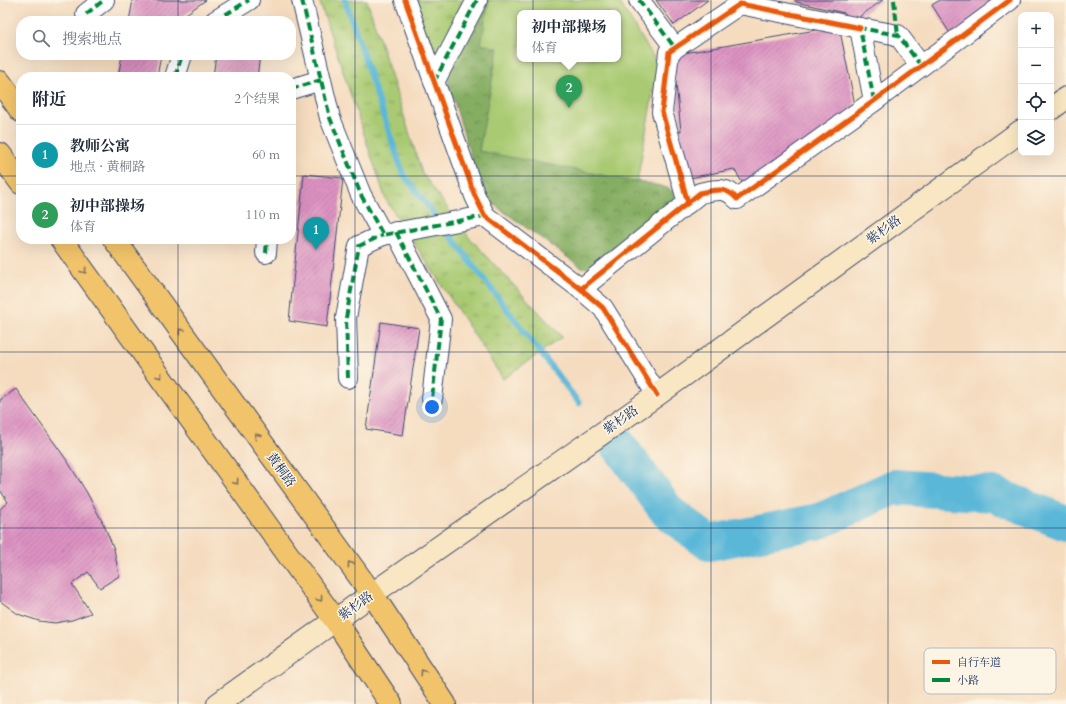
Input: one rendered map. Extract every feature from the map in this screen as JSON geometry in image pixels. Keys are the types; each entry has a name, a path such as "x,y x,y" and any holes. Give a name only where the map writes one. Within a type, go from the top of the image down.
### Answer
{"highway":[{"path":"0,82 16,104"},
{"path":"0,154 16,176"},
{"path":"65,244 335,620 391,704"},
{"name":"黄桐路","path":"118,244 372,594 445,704"}],"main road":[{"path":"1054,107 1066,98"},
{"name":"紫杉路","path":"218,704 335,620 657,395 1018,133"}],"street":[{"path":"86,14 104,0"},
{"path":"223,16 249,0"},
{"path":"302,0 330,118 361,195 397,232 441,319 432,399"},
{"path":"405,0 475,196 485,216 581,289 603,308 657,395"},
{"path":"434,82 477,0"},
{"path":"639,0 675,48"},
{"path":"581,289 700,193 719,189 732,192 737,199 874,101 1010,0"},
{"path":"688,203 662,112 669,52 740,4 898,35 921,66"},
{"path":"860,28 874,101"},
{"path":"177,72 180,60"},
{"path":"296,88 321,80"},
{"path":"348,378 346,318 359,246 397,232 485,216"}],"green space":[{"path":"319,0 367,0 422,173 468,236 562,337 503,379 386,200"},
{"path":"405,0 477,0 434,82"},
{"path":"482,0 491,0 498,48 479,151 661,186 672,190 675,194 676,200 591,268 581,267 485,198 482,193 449,85 447,73"},
{"path":"489,0 618,0 658,64 637,182 479,151 498,48 481,44"}],"building":[{"path":"133,0 206,0 183,16 130,16"},
{"path":"656,0 708,0 674,25"},
{"path":"795,0 883,0 860,16 857,26 843,22 844,13 796,2"},
{"path":"940,0 1004,0 951,35 932,5"},
{"path":"839,26 856,110 745,187 734,169 685,179 674,133 681,131 673,55"},
{"path":"121,60 160,60 158,72 119,72"},
{"path":"215,60 259,60 258,72 214,72"},
{"path":"304,174 343,178 327,327 289,321"},
{"path":"381,322 419,328 403,435 366,429"},
{"path":"16,389 68,462 87,493 104,525 114,549 119,576 100,588 88,572 72,584 91,613 72,620 55,623 39,621 18,614 0,601 0,509 8,502 0,490 0,400"}],"waterway":[{"path":"345,0 403,174 579,403"},
{"path":"616,442 668,512 709,543 820,521 894,487 993,494 1066,523"}],"marked path":[{"path":"86,14 104,0"},
{"path":"223,16 249,0"},
{"path":"302,0 330,118 361,195 383,235 485,216"},
{"path":"434,82 477,0"},
{"path":"639,0 675,48"},
{"path":"894,0 898,35"},
{"path":"874,101 860,28 898,35 921,66"},
{"path":"177,72 180,60"},
{"path":"296,88 321,80"},
{"path":"396,232 441,319 432,399"},
{"path":"348,378 346,318 359,246 383,235"},
{"path":"266,253 267,244"}],"cycle path":[{"path":"405,0 475,196 485,216 581,289 603,308 657,395"},
{"path":"581,289 700,193 720,190 729,192 737,199 874,101 1010,0"},
{"path":"688,203 662,112 669,52 740,4 860,28"}],"place":[{"name":"初中部操场","path":"569,108"},
{"name":"教师公寓","path":"316,250"}]}
